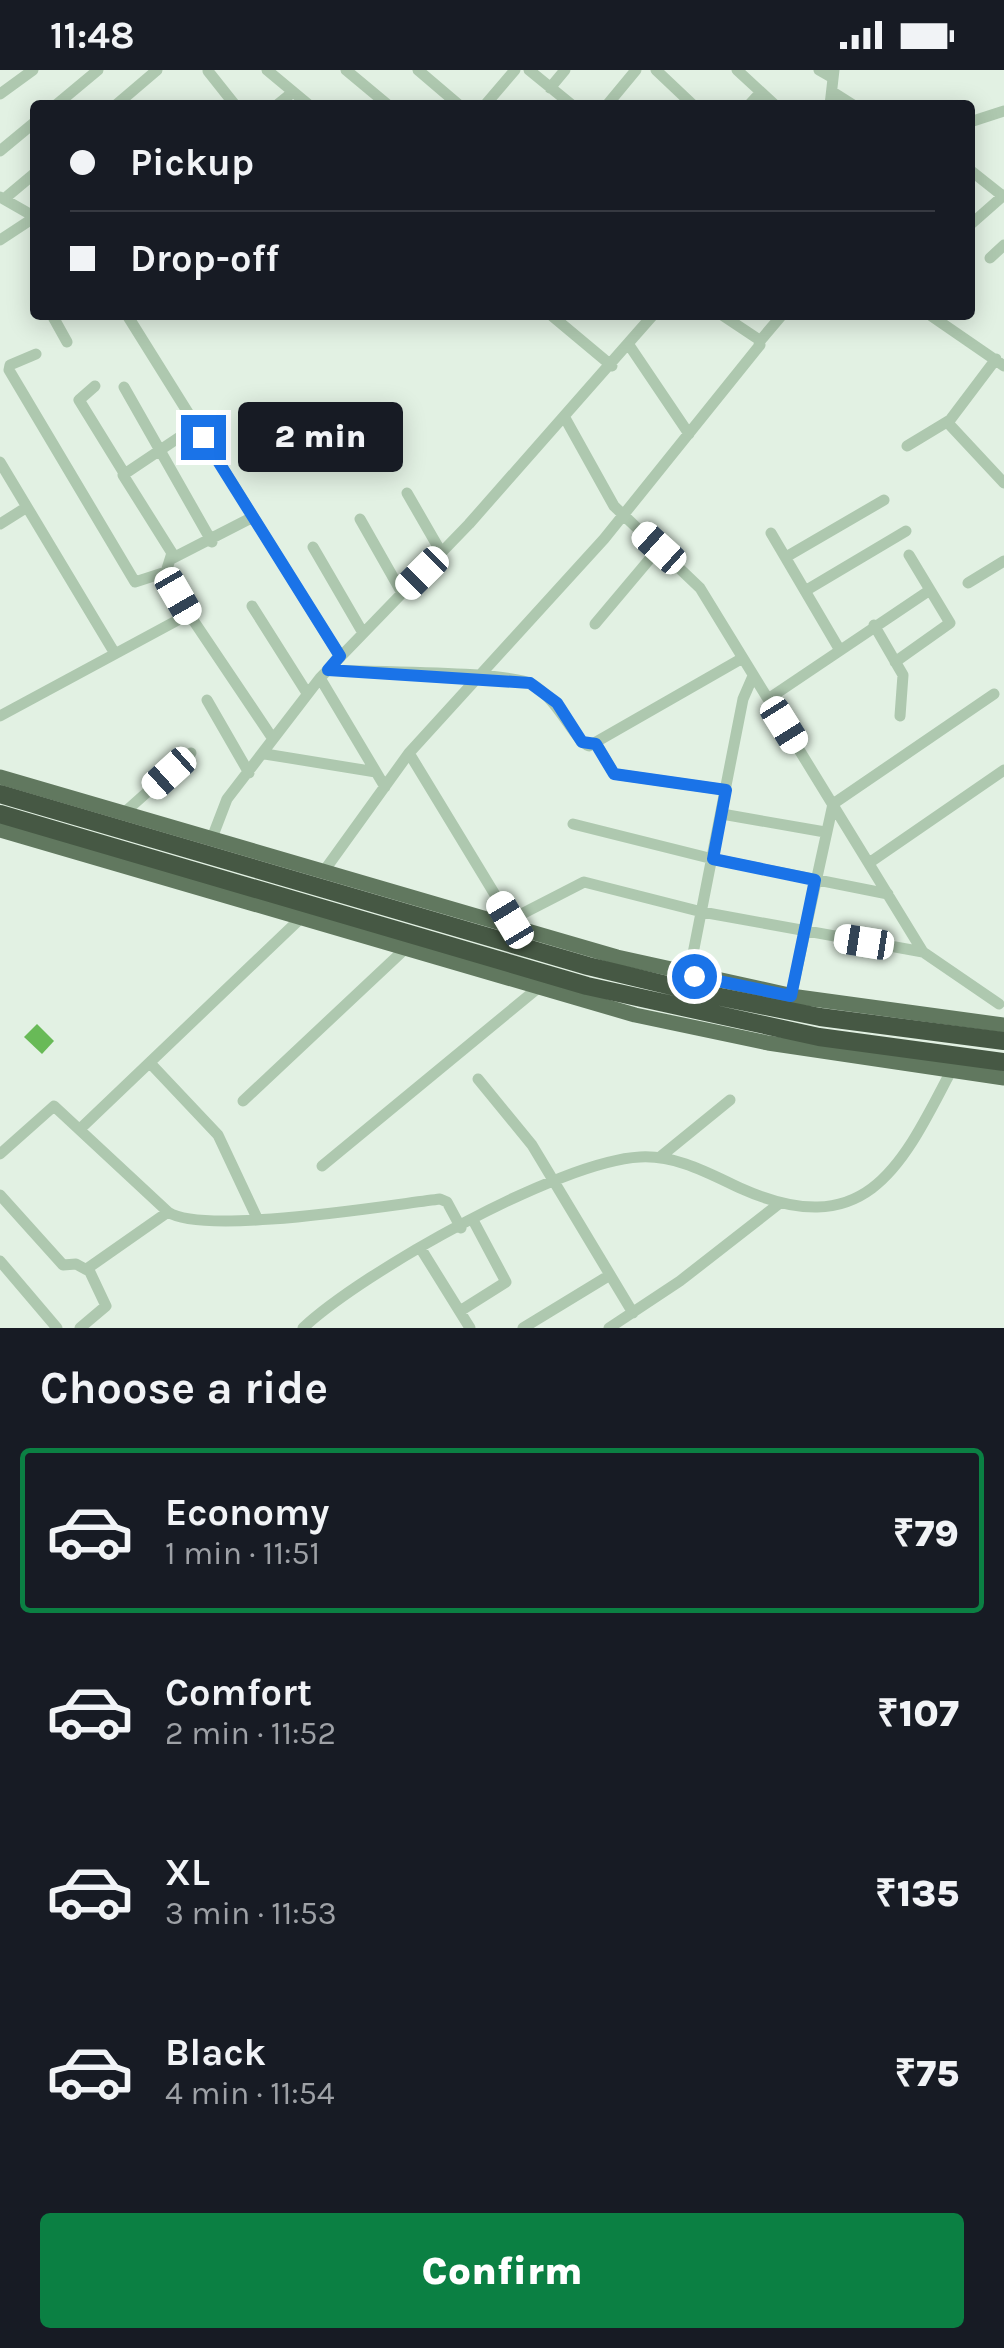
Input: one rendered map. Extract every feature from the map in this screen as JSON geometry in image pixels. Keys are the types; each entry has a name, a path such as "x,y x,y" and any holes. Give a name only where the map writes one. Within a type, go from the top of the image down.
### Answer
{"highway":[{"path":"0,794 588,966 696,992 820,1016 1002,1030"},
{"path":"0,814 604,990 819,1036 1004,1062"}],"main road":[{"path":"0,777 689,974 791,996 1002,1030"},
{"path":"0,830 538,988 707,1031 1004,1078"}],"street":[{"path":"0,94 32,70"},
{"path":"62,100 98,70"},
{"path":"122,100 158,70"},
{"path":"267,70 304,100"},
{"path":"346,70 382,100"},
{"path":"418,70 453,100"},
{"path":"489,100 514,70"},
{"path":"529,70 566,100"},
{"path":"550,88 565,70"},
{"path":"611,100 636,70"},
{"path":"656,70 688,100"},
{"path":"736,70 769,100"},
{"path":"819,70 833,74 832,99"},
{"path":"208,71 231,100"},
{"path":"284,100 294,92"},
{"path":"754,100 761,92"},
{"path":"975,120 1004,111"},
{"path":"0,151 30,126"},
{"path":"975,174 1004,196 975,221"},
{"path":"30,177 2,198 30,214"},
{"path":"0,240 30,220"},
{"path":"990,258 1004,245"},
{"path":"55,320 67,342"},
{"path":"130,320 340,656"},
{"path":"560,320 612,366"},
{"path":"212,838 227,799 265,754 307,693 612,366 649,320"},
{"path":"729,320 760,341"},
{"path":"324,872 409,754 623,516 778,320"},
{"path":"907,446 948,423 1000,363 937,320"},
{"path":"629,346 689,434"},
{"path":"36,354 10,365 9,370 135,582 166,572 174,558 212,542 252,518"},
{"path":"95,386 79,400 174,558"},
{"path":"124,387 212,542"},
{"path":"564,418 598,481 623,516 695,580 923,952"},
{"path":"948,423 1004,483"},
{"path":"124,473 196,426"},
{"path":"0,462 114,652"},
{"path":"407,494 441,552"},
{"path":"786,557 884,500"},
{"path":"0,524 28,508"},
{"path":"360,519 402,593"},
{"path":"805,591 906,531"},
{"path":"772,532 838,648"},
{"path":"313,547 363,633"},
{"path":"595,624 659,548"},
{"path":"895,662 950,625 909,555"},
{"path":"968,584 1004,562"},
{"path":"166,572 189,614 274,739"},
{"path":"768,698 930,590"},
{"path":"252,606 307,693"},
{"path":"0,716 189,614"},
{"path":"874,625 904,678 900,716"},
{"path":"324,674 479,677 530,683 557,703 582,742 596,744 741,659"},
{"path":"324,674 384,787"},
{"path":"689,974 743,699 753,676"},
{"path":"791,996 833,804 994,694"},
{"path":"208,700 249,773"},
{"path":"596,744 614,774 726,790"},
{"path":"124,812 191,753"},
{"path":"265,754 376,772"},
{"path":"409,754 513,925 579,882 702,912 923,952 1002,1002 1002,1030"},
{"path":"869,864 1004,770"},
{"path":"722,814 825,832"},
{"path":"573,824 713,859 888,894"},
{"path":"80,1129 301,918"},
{"path":"244,1101 406,949"},
{"path":"322,1166 538,988"},
{"path":"150,1063 218,1135 257,1218"},
{"path":"303,1328 356,1283 421,1248 553,1180 616,1160 660,1157 780,1203 834,1204 859,1198 876,1188 908,1150 951,1070"},
{"path":"478,1079 521,1130 633,1314"},
{"path":"660,1157 730,1100"},
{"path":"0,1154 50,1106 168,1212 194,1222 440,1199 448,1202 461,1228"},
{"path":"0,1195 63,1265 76,1264 86,1270 106,1306 80,1328"},
{"path":"608,1328 633,1314 780,1203"},
{"path":"86,1270 168,1212"},
{"path":"460,1311 506,1282 474,1222"},
{"path":"421,1248 470,1328"},
{"path":"0,1261 57,1328"},
{"path":"523,1328 610,1275"}],"building":[{"path":"37,1024 54,1041 42,1054 24,1037"}],"route":[{"path":"203,437 340,656 328,670 515,678 530,683 557,703 585,746 596,744 614,774 726,790 713,859 815,880 791,996 694,976"}]}
